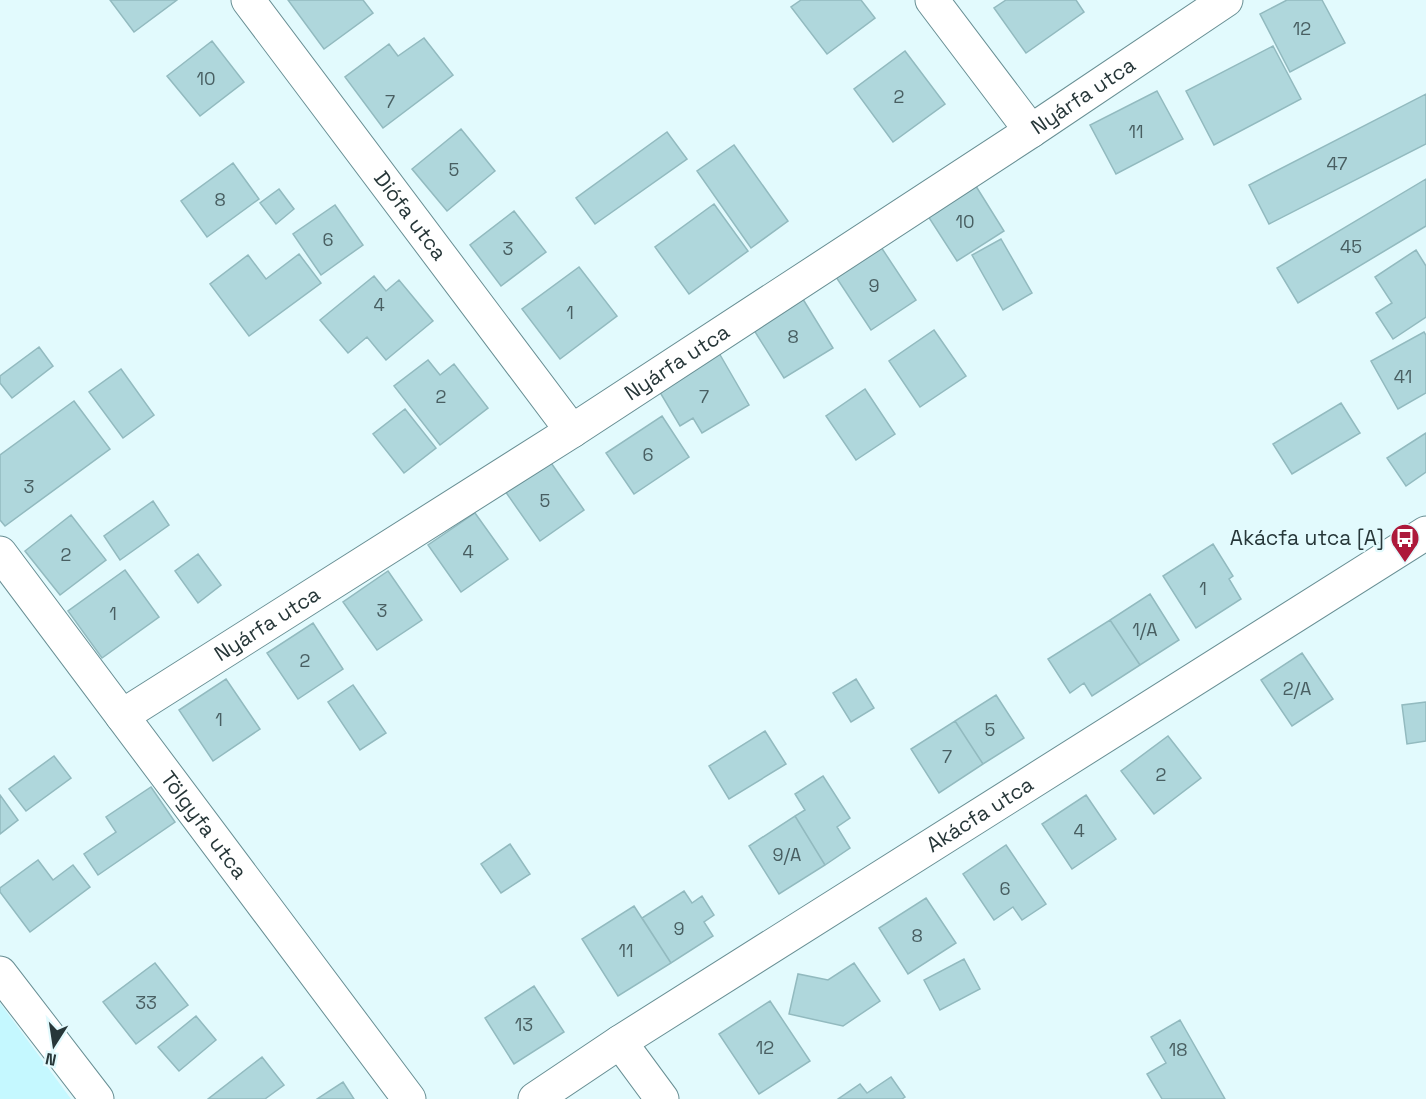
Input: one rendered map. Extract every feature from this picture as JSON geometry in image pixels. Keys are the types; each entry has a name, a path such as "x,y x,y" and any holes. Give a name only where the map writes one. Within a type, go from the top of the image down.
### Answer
{"street":[{"name":"Diófa utca","path":"248,0 572,431"},
{"path":"932,0 1031,131"},
{"name":"Nyárfa utca","path":"122,716 572,431 1031,131 1226,0"},
{"name":"Akácfa utca","path":"535,1099 620,1042 1426,533"},
{"name":"Tölgyfa utca","path":"0,553 409,1099"},
{"path":"0,973 97,1099"},
{"path":"620,1042 662,1099"}],"shaded area":[{"path":"0,1003 71,1099 0,1099"}],"building":[{"path":"110,0 177,0 134,32"},
{"path":"288,0 363,0 373,13 324,49"},
{"path":"801,0 861,0 875,18 827,54 791,7"},
{"path":"1006,0 1076,0 1084,12 1026,53 994,8"},
{"path":"1287,0 1322,0 1345,43 1290,72 1260,14"},
{"path":"424,38 453,75 383,128 345,77 389,44 398,56"},
{"path":"212,41 244,82 200,116 167,76"},
{"path":"1273,46 1301,99 1214,145 1186,91"},
{"path":"905,51 945,104 893,142 854,89"},
{"path":"1157,91 1183,139 1116,174 1090,125"},
{"path":"1426,94 1426,144 1269,224 1249,185"},
{"path":"461,129 495,171 447,211 412,169"},
{"path":"667,132 687,159 595,224 576,198"},
{"path":"734,145 788,221 751,248 697,171"},
{"path":"233,163 259,199 207,237 181,201"},
{"path":"1426,179 1426,226 1298,303 1277,268"},
{"path":"974,183 1004,231 957,261 926,213"},
{"path":"279,189 294,209 276,224 260,203"},
{"path":"714,204 748,251 689,294 655,247"},
{"path":"335,205 363,245 321,275 293,234"},
{"path":"514,211 546,252 501,286 470,245"},
{"path":"1001,239 1032,293 1003,310 972,255"},
{"path":"877,241 916,300 871,330 832,271"},
{"path":"1416,250 1426,266 1426,317 1393,339 1376,313 1392,303 1375,277"},
{"path":"299,254 321,283 249,336 210,284 248,255 266,279"},
{"path":"579,267 617,316 560,359 522,309"},
{"path":"374,276 386,291 399,280 433,321 386,360 367,337 348,353 320,320"},
{"path":"801,296 833,348 784,378 752,327"},
{"path":"934,330 966,376 920,407 889,361"},
{"path":"1424,332 1426,335 1426,393 1398,409 1371,361"},
{"path":"39,347 53,366 12,398 0,383 0,376"},
{"path":"719,353 749,405 702,433 693,418 680,426 658,389"},
{"path":"428,360 440,375 454,364 488,408 440,445 394,386"},
{"path":"121,369 154,415 123,438 89,392"},
{"path":"865,389 895,434 856,460 826,416"},
{"path":"74,401 110,449 5,526 0,520 0,455"},
{"path":"1341,403 1360,433 1292,474 1273,444"},
{"path":"405,409 436,448 404,473 373,434"},
{"path":"662,416 689,457 634,494 606,453"},
{"path":"1426,433 1426,472 1406,486 1387,458"},
{"path":"549,460 584,510 540,541 505,491"},
{"path":"153,501 169,525 120,560 104,536"},
{"path":"475,513 508,559 461,592 428,545"},
{"path":"71,515 106,560 60,595 25,551"},
{"path":"1213,544 1233,576 1229,579 1241,599 1196,628 1163,576"},
{"path":"198,554 221,585 198,603 175,571"},
{"path":"125,570 159,617 102,658 68,611"},
{"path":"388,571 422,620 377,650 343,602"},
{"path":"1150,594 1179,640 1140,665 1110,620"},
{"path":"1110,620 1140,665 1092,696 1084,683 1070,693 1048,659"},
{"path":"313,623 343,669 298,699 267,653"},
{"path":"1302,653 1333,699 1292,726 1261,680"},
{"path":"226,679 260,729 213,761 179,710"},
{"path":"856,679 874,708 851,722 833,693"},
{"path":"353,685 386,733 360,750 328,702"},
{"path":"996,695 1024,738 983,764 955,721"},
{"path":"1426,702 1426,741 1407,744 1402,705"},
{"path":"955,721 983,764 939,793 911,749"},
{"path":"765,731 786,764 729,799 709,766"},
{"path":"1168,736 1201,778 1154,814 1121,771"},
{"path":"54,756 71,778 26,811 9,789"},
{"path":"823,776 850,818 837,827 850,848 825,865 795,816 805,810 795,794"},
{"path":"151,787 175,822 98,875 84,854 116,832 106,817"},
{"path":"0,795 18,820 0,834"},
{"path":"1086,795 1116,839 1072,869 1042,824"},
{"path":"795,816 825,865 779,894 749,846"},
{"path":"510,844 530,874 501,893 481,864"},
{"path":"1006,845 1046,904 1022,920 1013,907 994,920 963,874"},
{"path":"38,860 53,880 73,865 90,887 30,932 0,892 0,888"},
{"path":"684,891 692,903 702,896 714,915 704,922 713,936 671,963 642,918"},
{"path":"926,898 956,943 908,974 879,928"},
{"path":"634,906 671,963 618,996 582,939"},
{"path":"964,959 980,989 940,1010 924,980"},
{"path":"155,963 188,1005 136,1044 103,1002"},
{"path":"854,963 880,1001 843,1026 789,1014 798,974 828,980"},
{"path":"534,986 564,1032 514,1064 485,1018"},
{"path":"770,1001 810,1061 759,1094 719,1034"},
{"path":"196,1016 216,1040 179,1071 158,1047"},
{"path":"1180,1020 1225,1099 1162,1099 1147,1074 1166,1063 1151,1037"},
{"path":"262,1057 284,1085 265,1099 208,1099"},
{"path":"891,1077 905,1097 902,1099 838,1099 860,1084 867,1093"},
{"path":"343,1082 354,1099 317,1099"}],"place":[{"name":"Akácfa utca [A]","path":"1405,564"}]}
